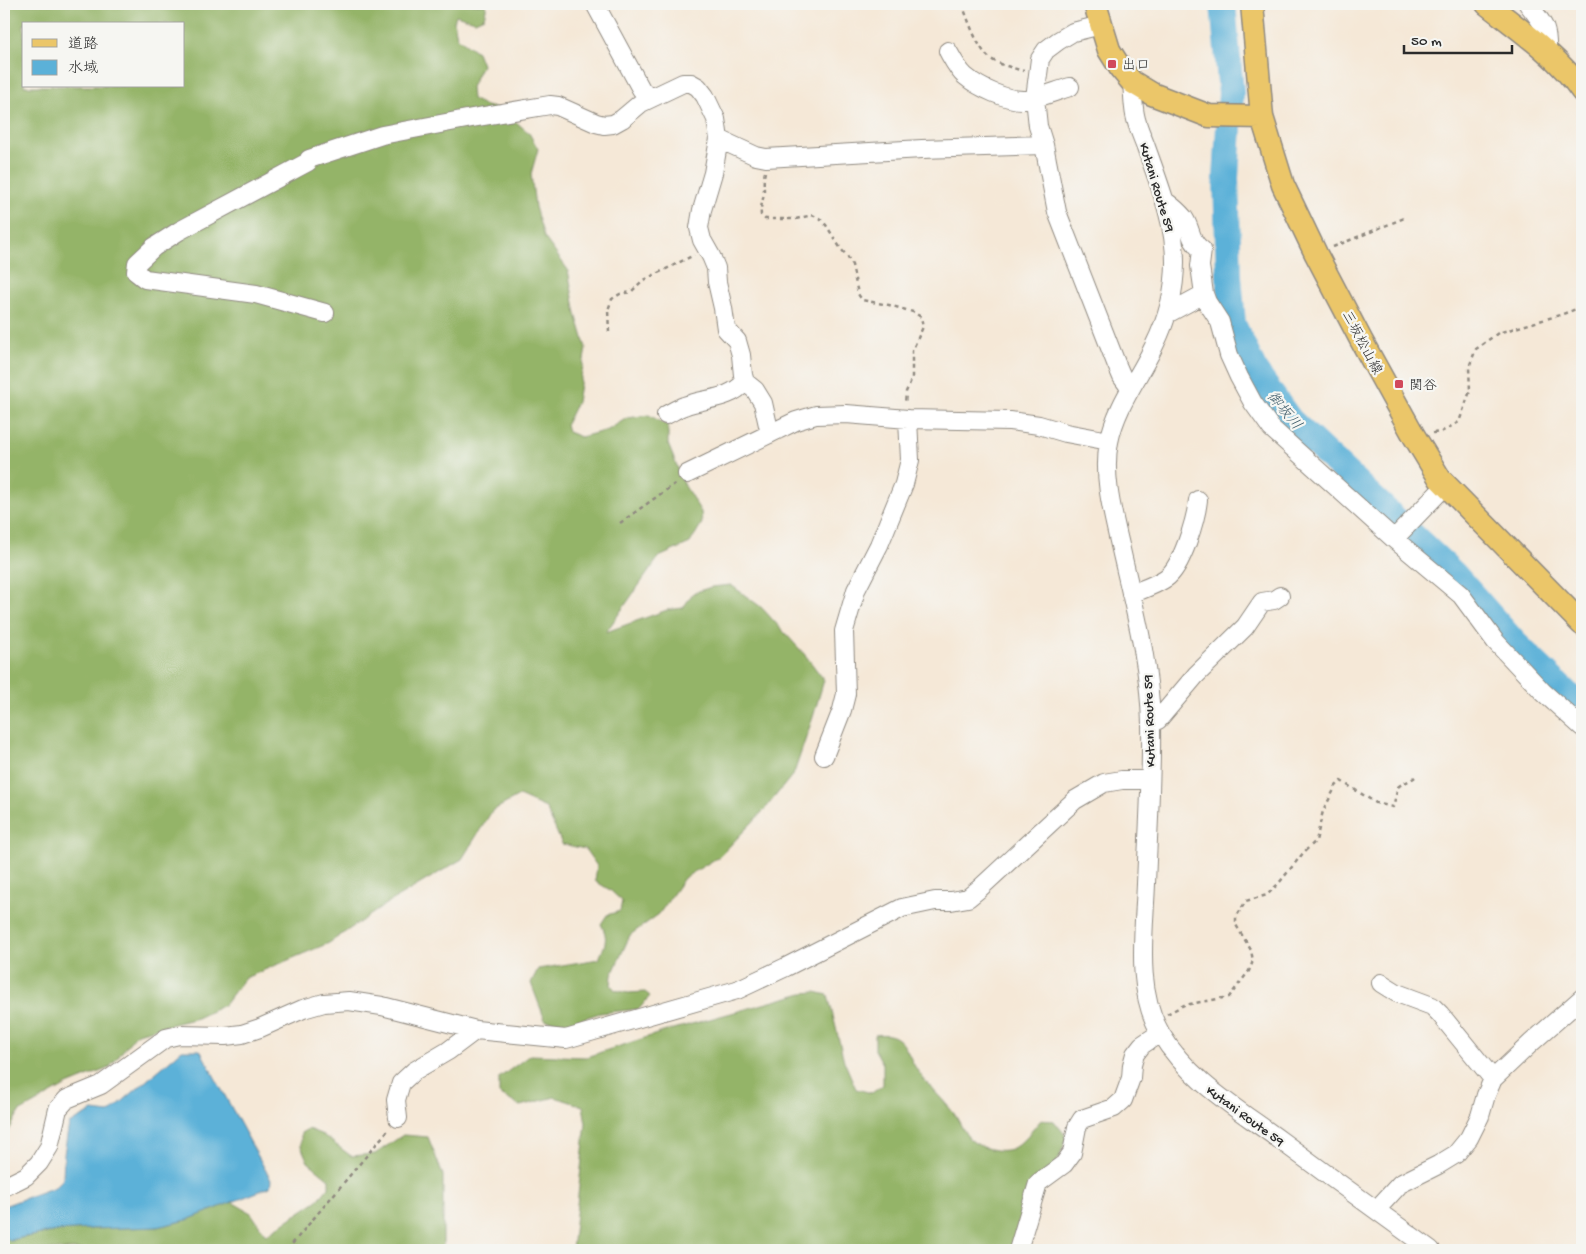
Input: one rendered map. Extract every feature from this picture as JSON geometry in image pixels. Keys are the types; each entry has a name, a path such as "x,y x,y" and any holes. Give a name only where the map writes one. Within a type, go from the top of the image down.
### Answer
{"main road":[{"path":"1095,4 1109,50 1120,69 1132,82 1152,94 1209,116 1257,117"},
{"name":"三坂松山線","path":"1252,4 1257,117 1284,185 1316,254 1414,436 1440,478 1582,624"},
{"path":"1487,4 1547,52 1576,82 1582,91"}],"street":[{"path":"595,4 641,89 646,95 653,97"},
{"path":"1528,4 1546,28 1548,37 1547,52"},
{"path":"1101,25 1073,32 1046,50 1040,59 1035,98 1038,126 1044,145 1057,212 1116,363 1122,377 1130,388"},
{"path":"948,51 964,75 978,85 1017,100 1035,98 1070,87"},
{"name":"Kutani Route 59","path":"1132,82 1135,116 1165,201 1174,236 1176,264 1168,314 1154,347 1130,388 1116,418 1109,441 1107,458 1108,483 1115,521 1148,678 1151,722 1150,780 1143,962 1147,996 1158,1028 1176,1055 1201,1082 1431,1250"},
{"path":"325,313 256,294 145,279 136,272 137,263 154,247 178,231 309,160 382,135 550,105 558,106 596,123 604,125 613,124 641,103 683,84 691,83 698,87 705,96 716,119 719,139 713,173 702,210 700,228 702,240 716,268 726,329 737,341 745,382 755,390 763,402 770,434"},
{"path":"719,139 756,156 766,158 922,149 1044,145"},
{"path":"1165,201 1185,219 1194,244 1202,250 1200,266 1207,302 1220,322 1229,355 1239,377 1253,404 1271,428 1461,595 1495,641 1543,692 1582,727"},
{"path":"1168,314 1204,294"},
{"path":"666,415 684,406 727,394 738,389 745,382"},
{"path":"687,474 796,421 816,415 846,414 908,420 1010,421 1039,425 1066,433 1109,441"},
{"path":"824,756 842,710 846,694 843,645 848,614 856,590 879,545 904,484 910,460 908,420"},
{"path":"1395,537 1446,485"},
{"path":"1131,594 1168,577 1174,569 1183,554 1197,514 1198,500"},
{"path":"1151,722 1158,720 1196,676 1245,627 1262,602 1274,600 1280,596"},
{"path":"6,1186 26,1176 39,1163 49,1147 58,1109 66,1098 101,1085 166,1038 178,1035 226,1036 242,1034 302,1009 324,1003 349,1002 382,1006 432,1017 476,1030 566,1039 737,990 902,908 935,901 952,901 968,898 1075,800 1104,783 1122,780 1150,780"},
{"path":"1381,983 1397,993 1432,1006 1446,1020 1493,1079"},
{"path":"1376,1210 1400,1184 1456,1154 1469,1138 1480,1116 1493,1079 1582,998"},
{"path":"1018,1250 1038,1183 1064,1164 1072,1153 1077,1127 1082,1119 1114,1108 1123,1100 1131,1078 1135,1054 1158,1028"},
{"path":"398,1118 396,1100 401,1084 414,1071 448,1051 476,1030"}],"path":[{"path":"962,4 974,34 987,56 1005,65 1037,74"},
{"path":"766,158 763,180 764,194 760,215 764,219 796,219 812,215 819,218 826,225 852,265 858,294 862,300 888,304 922,317 923,327 912,351 912,378 906,392 905,402 908,420"},
{"path":"1316,254 1407,217"},
{"path":"609,332 608,310 612,299 620,294 631,292 642,281 681,263 707,248"},
{"path":"1414,436 1441,432 1459,422 1470,391 1469,367 1476,350 1498,333 1553,317 1582,306"},
{"path":"620,524 687,474"},
{"path":"1158,1028 1174,1009 1184,1005 1224,999 1232,995 1249,971 1253,961 1251,950 1236,926 1236,917 1246,901 1267,895 1316,841 1323,811 1336,786 1341,781 1376,803 1393,807 1398,787 1411,782 1416,776"},
{"path":"286,1250 398,1118"}],"green space":[{"path":"4,4 486,4 484,17 475,21 456,15 454,22 457,37 477,52 482,65 471,87 472,99 486,106 502,110 529,133 538,149 531,174 535,207 544,237 568,270 576,314 586,348 577,402 566,424 568,432 581,437 608,430 627,418 649,415 668,426 668,444 685,486 701,512 702,523 690,543 659,557 606,632 667,610 683,608 693,593 711,587 731,585 761,607 806,656 824,680 794,773 765,809 720,856 684,878 659,914 630,935 612,975 611,985 615,990 628,993 645,992 650,996 639,1009 600,1013 566,1024 545,1020 531,983 538,969 599,959 605,942 605,934 601,924 607,915 620,911 622,901 610,890 595,881 597,866 585,849 562,844 546,808 519,796 492,811 462,859 388,903 329,943 245,978 224,1005 197,1018 137,1033 109,1068 67,1085 19,1112 4,1140"},
{"path":"815,992 828,995 844,1061 856,1089 872,1093 883,1085 883,1064 875,1050 875,1035 885,1034 898,1039 902,1043 917,1070 952,1111 966,1134 975,1143 995,1150 1011,1149 1023,1141 1041,1120 1054,1121 1067,1137 1060,1156 1014,1250 572,1250 586,1123 583,1106 555,1097 520,1106 499,1094 499,1078 530,1055 586,1057 663,1032 803,993"},
{"path":"308,1129 323,1135 351,1156 375,1154 403,1135 428,1137 443,1175 443,1250 4,1250 4,1235 10,1240 57,1231 157,1227 187,1220 232,1202 251,1213 266,1235 318,1200 329,1187 329,1179 308,1162 301,1146 301,1133"}],"water":[{"path":"182,1050 200,1050 271,1180 270,1187 187,1220 157,1227 57,1231 9,1240 4,1235 4,1206 55,1187 63,1179 64,1154 69,1124 93,1111 109,1113"}],"waterway":[{"name":"御坂川","path":"1223,4 1231,93 1226,178 1229,276 1233,324 1255,371 1290,420 1455,575 1515,643 1582,708"}],"place":[{"name":"出口","path":"1112,64"},
{"name":"関谷","path":"1399,384"}]}
